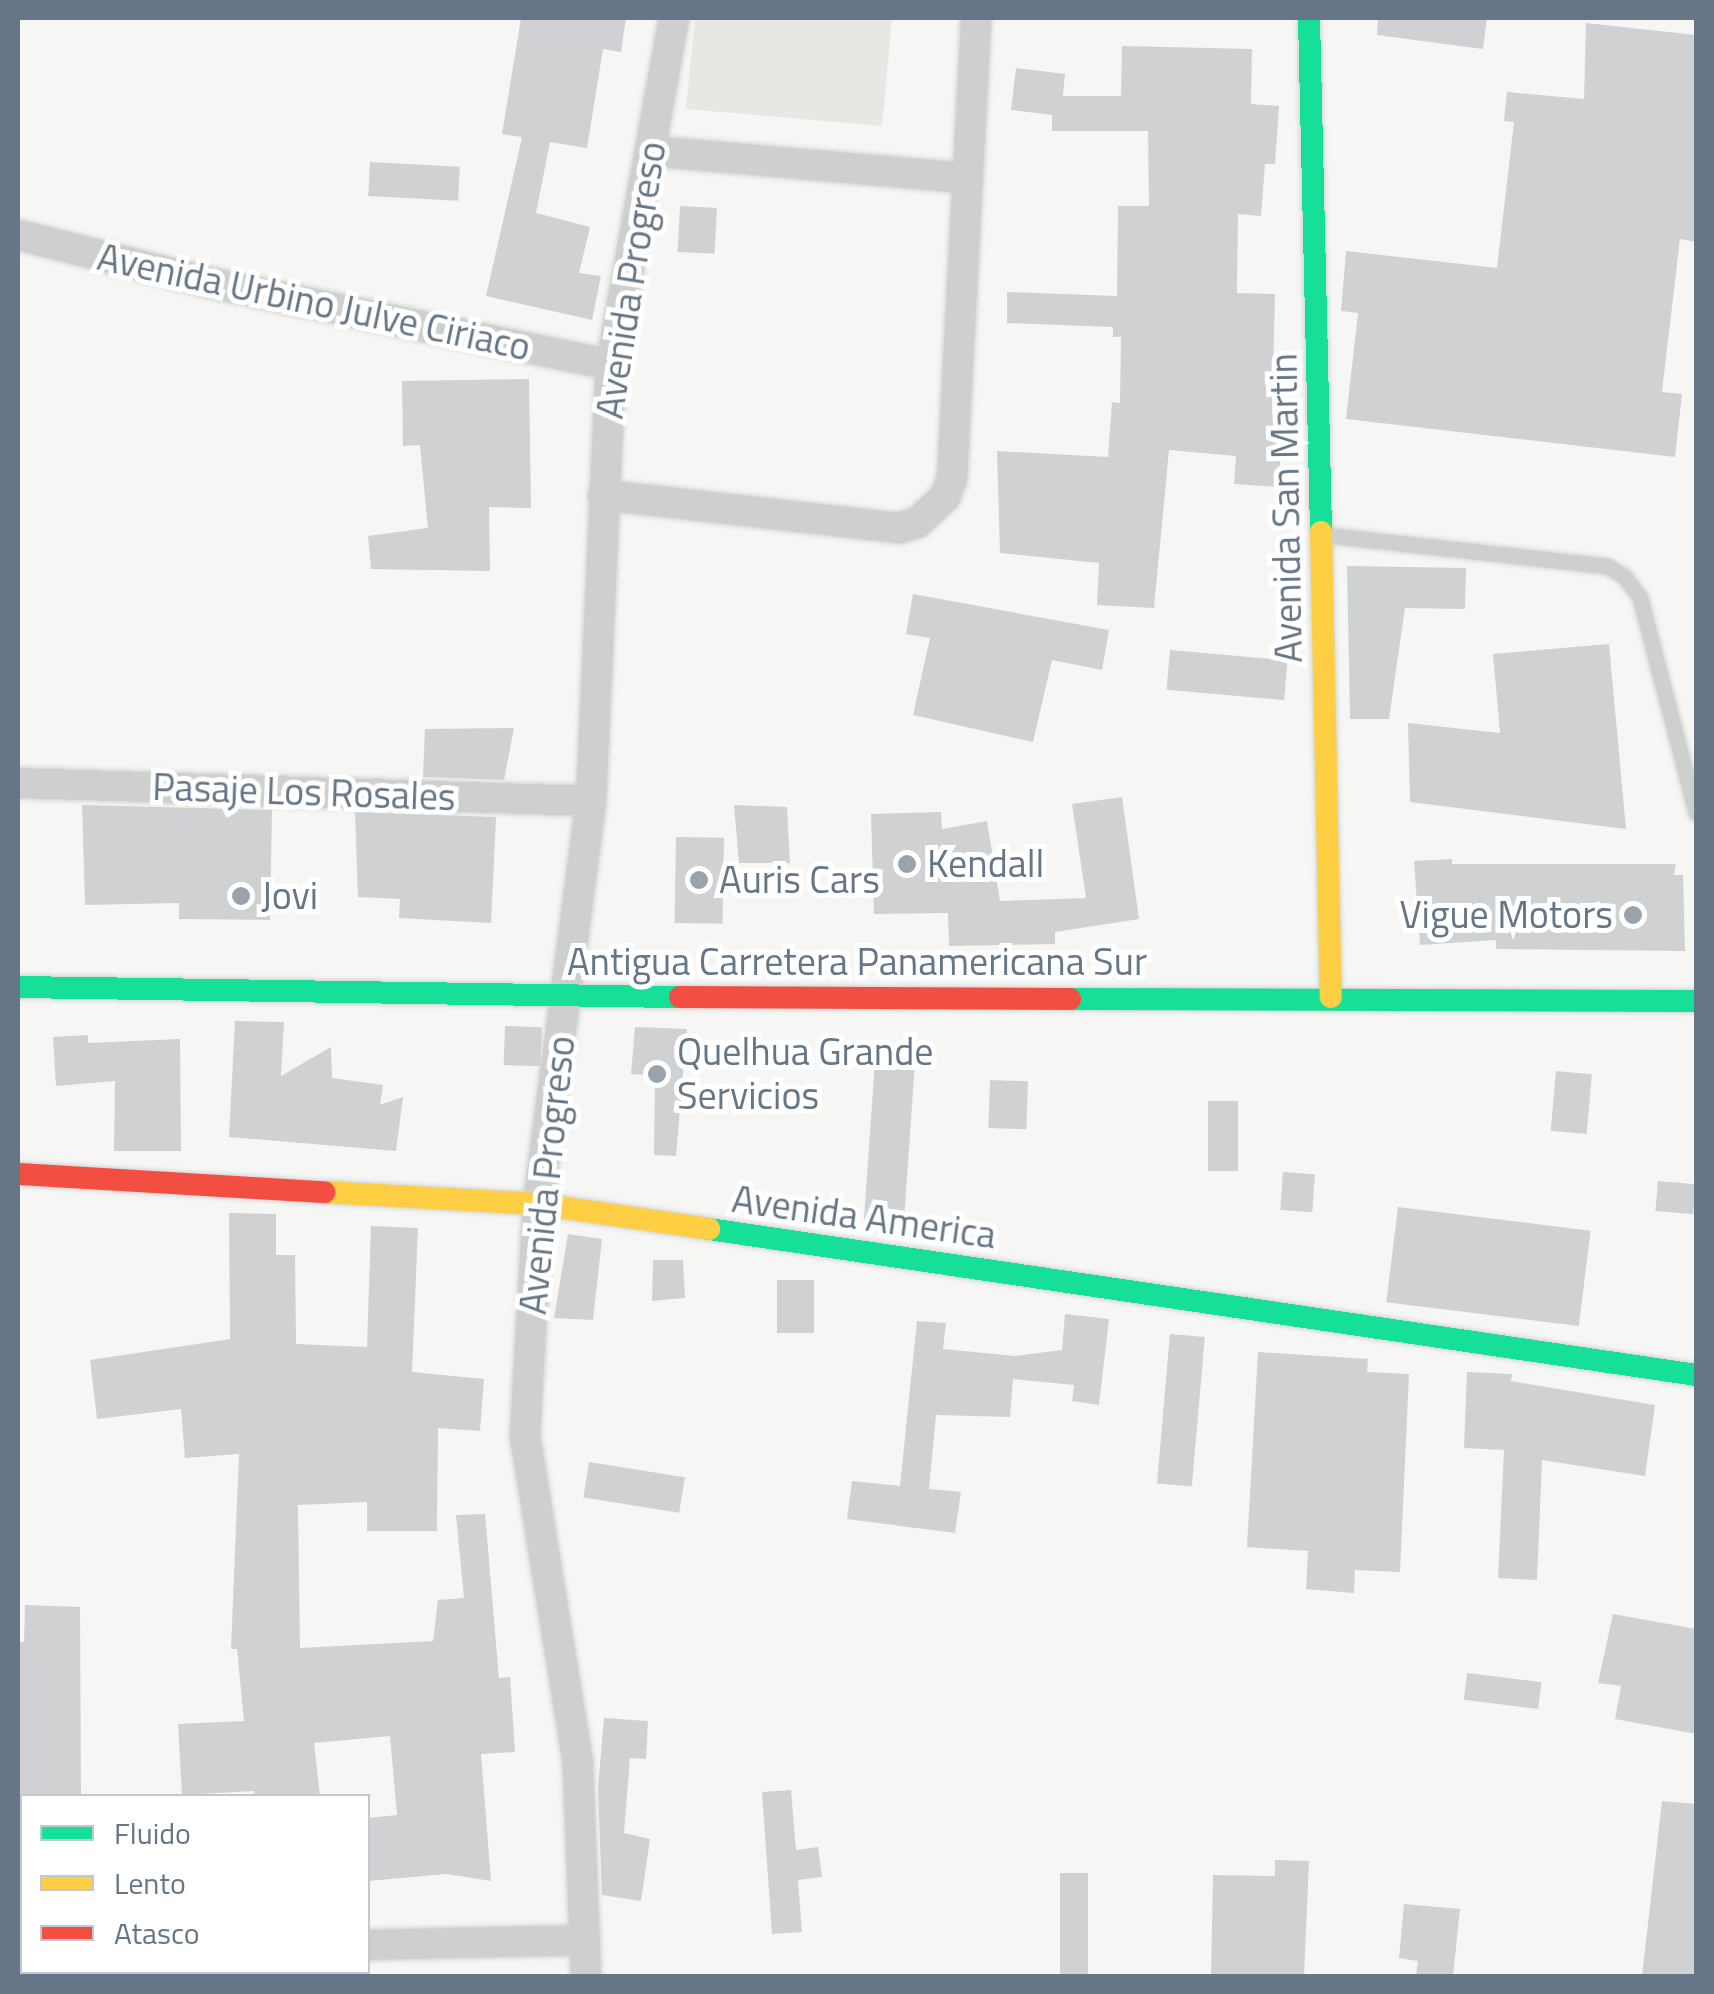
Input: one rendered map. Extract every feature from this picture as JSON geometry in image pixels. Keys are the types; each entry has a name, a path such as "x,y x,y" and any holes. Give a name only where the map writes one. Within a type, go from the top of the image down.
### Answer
{"main road":[{"name":"Avenida San Martin","path":"1309,18 1331,996"},
{"name":"Antigua Carretera Panamericana Sur","path":"18,986 565,997 1331,996 1696,1001"},
{"name":"Avenida America","path":"18,1174 538,1204 1696,1375"}],"street":[{"name":"Avenida Progreso","path":"586,1976 578,1762 525,1435 538,1204 591,801 611,365 674,18"},
{"path":"604,495 899,528 933,512 952,479 976,18"},
{"path":"650,151 965,178"},
{"name":"Avenida Urbino Julve Ciriaco","path":"18,235 207,282 611,365"},
{"name":"Pasaje Los Rosales","path":"18,783 591,801"},
{"path":"370,1946 585,1940"}],"lane":[{"path":"1322,535 1607,566 1626,578 1640,598 1696,813"}],"shaded area":[{"path":"695,18 892,18 882,126 686,109"}],"building":[{"path":"521,18 626,18 621,52 603,49 587,148 550,142 536,213 590,227 579,273 601,276 592,320 486,296 522,137 502,134"},
{"path":"1378,18 1487,18 1483,49 1377,35"},
{"path":"1586,23 1696,35 1696,242 1680,239 1662,392 1682,394 1675,457 1346,419 1358,313 1341,311 1346,251 1497,268 1514,122 1504,121 1507,92 1584,99"},
{"path":"1122,46 1252,49 1251,104 1279,106 1275,164 1265,164 1261,216 1238,214 1237,293 1275,294 1272,414 1284,415 1278,487 1234,484 1236,456 1169,450 1154,608 1097,605 1099,563 1000,553 997,451 1108,457 1112,402 1120,403 1121,337 1113,337 1113,327 1007,323 1007,292 1117,296 1118,206 1149,206 1148,131 1052,131 1052,115 1011,110 1016,68 1065,74 1063,96 1121,96"},
{"path":"370,162 460,167 458,201 368,196"},
{"path":"680,206 717,208 715,254 678,252"},
{"path":"529,379 531,508 489,507 490,571 371,569 368,536 428,528 420,445 403,446 402,381"},
{"path":"1347,566 1466,568 1465,609 1405,608 1389,719 1350,719"},
{"path":"913,594 1109,630 1102,670 1052,660 1033,742 913,715 930,638 906,634"},
{"path":"1609,644 1626,829 1410,802 1408,723 1500,733 1493,654"},
{"path":"1170,650 1288,660 1284,700 1167,690"},
{"path":"514,728 504,780 423,777 425,729"},
{"path":"1122,797 1139,919 1055,932 1055,944 949,946 948,913 874,914 871,814 941,812 942,829 987,821 1000,901 1086,898 1072,804"},
{"path":"82,805 272,810 270,920 179,919 179,903 85,905"},
{"path":"734,805 787,807 790,863 739,863"},
{"path":"355,812 496,817 491,923 399,918 400,899 358,897"},
{"name":"Auris Cars","path":"676,837 724,838 722,924 674,923"},
{"path":"1452,859 1452,864 1676,864 1674,875 1683,875 1685,951 1496,949 1496,940 1420,945 1414,861"},
{"path":"235,1021 284,1022 281,1076 331,1047 332,1078 383,1085 380,1105 403,1097 396,1151 229,1137"},
{"path":"505,1026 542,1027 541,1066 504,1065"},
{"name":"Quelhua Grande Servicios","path":"635,1027 687,1029 676,1156 654,1155 655,1076 631,1074"},
{"path":"88,1035 88,1043 180,1039 181,1151 114,1151 115,1081 56,1086 53,1037"},
{"path":"876,1047 916,1050 904,1225 864,1223"},
{"path":"1556,1071 1592,1074 1587,1134 1551,1131"},
{"path":"990,1080 1028,1081 1026,1129 988,1128"},
{"path":"1208,1101 1238,1101 1238,1171 1208,1171"},
{"path":"1283,1172 1315,1174 1312,1212 1280,1210"},
{"path":"1658,1181 1696,1184 1693,1214 1655,1211"},
{"path":"1398,1207 1591,1231 1579,1326 1386,1302"},
{"path":"229,1213 276,1214 276,1255 295,1255 296,1344 367,1347 371,1226 418,1228 412,1372 484,1379 480,1431 438,1428 437,1531 367,1531 367,1502 298,1505 300,1648 433,1641 438,1600 464,1598 456,1515 485,1514 499,1678 510,1677 515,1752 481,1754 491,1881 446,1874 370,1881 370,1818 397,1815 390,1736 314,1743 320,1794 182,1794 178,1724 244,1721 237,1649 231,1649 239,1454 185,1458 181,1409 97,1419 90,1360 230,1339"},
{"path":"568,1234 602,1239 593,1320 554,1318"},
{"path":"653,1260 683,1260 685,1298 652,1301"},
{"path":"777,1280 814,1280 814,1333 777,1333"},
{"path":"1065,1314 1109,1319 1099,1405 1072,1401 1074,1385 1013,1379 1010,1417 936,1415 929,1489 961,1492 955,1533 847,1519 852,1481 900,1486 917,1321 946,1323 943,1349 1015,1356 1062,1350"},
{"path":"1170,1334 1205,1337 1192,1486 1157,1483"},
{"path":"1258,1352 1368,1359 1367,1372 1409,1374 1400,1572 1355,1570 1354,1593 1306,1589 1308,1551 1247,1547"},
{"path":"1467,1372 1512,1374 1511,1381 1655,1405 1645,1476 1542,1460 1537,1580 1498,1578 1504,1450 1464,1448"},
{"path":"589,1462 685,1477 679,1513 583,1498"},
{"path":"25,1605 80,1607 81,1794 18,1796 18,1642 24,1642"},
{"path":"1613,1614 1696,1629 1696,1734 1615,1719 1621,1686 1598,1683"},
{"path":"1467,1673 1541,1682 1538,1709 1464,1700"},
{"path":"604,1718 648,1721 646,1759 630,1758 624,1833 650,1839 641,1901 602,1895 598,1788"},
{"path":"791,1790 796,1850 818,1847 822,1877 798,1880 802,1932 772,1934 762,1792"},
{"path":"1662,1801 1696,1804 1696,1976 1642,1976"},
{"path":"1275,1860 1309,1861 1304,1976 1211,1976 1213,1875 1275,1876"},
{"path":"1060,1873 1088,1873 1088,1976 1060,1976"},
{"path":"1404,1904 1460,1909 1453,1976 1416,1976 1418,1961 1399,1958"}],"traffic: fast":[{"path":"1309,18 1321,532"},
{"path":"18,987 680,997"},
{"path":"1070,999 1696,1001"},
{"path":"709,1229 1696,1375"}],"traffic: slow":[{"path":"1321,532 1331,997"},
{"path":"324,1192 538,1204 709,1229"}],"traffic: jam":[{"path":"680,997 1070,999"},
{"path":"18,1174 324,1192"}],"place":[{"name":"Kendall","path":"907,864"},
{"name":"Auris Cars","path":"699,880"},
{"name":"Jovi","path":"241,896"},
{"name":"Vigue Motors","path":"1633,915"},
{"name":"Quelhua Grande Servicios","path":"657,1074"}]}
